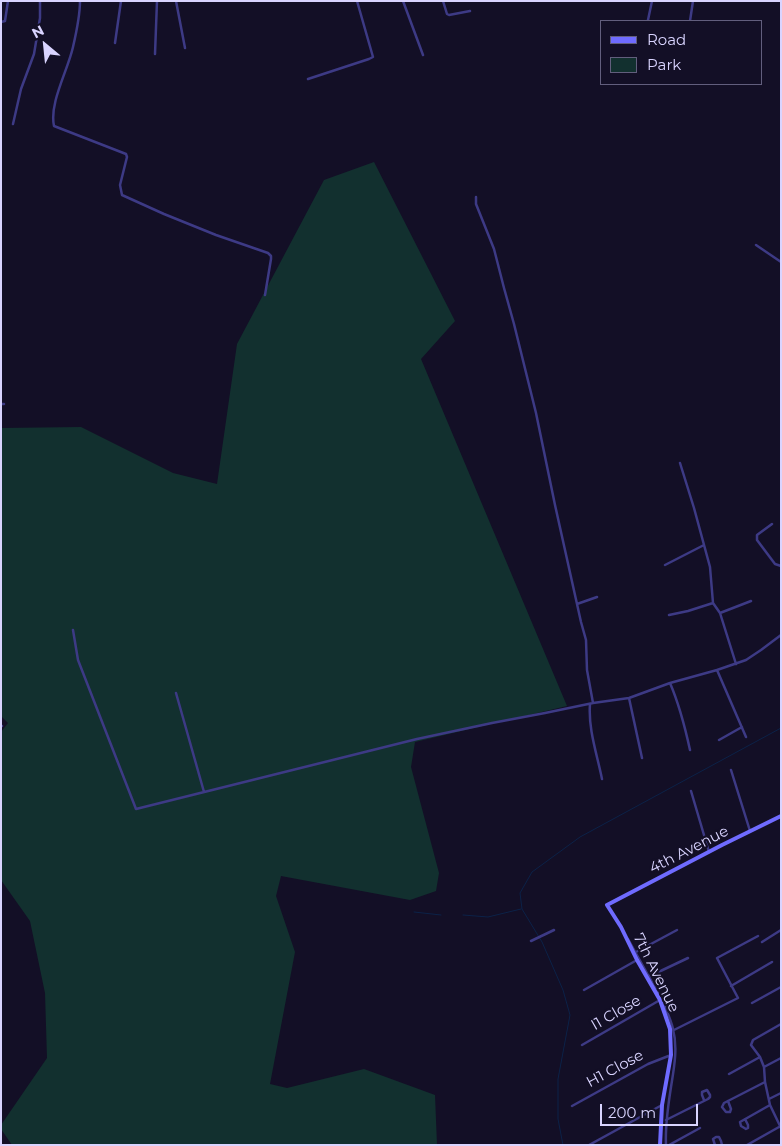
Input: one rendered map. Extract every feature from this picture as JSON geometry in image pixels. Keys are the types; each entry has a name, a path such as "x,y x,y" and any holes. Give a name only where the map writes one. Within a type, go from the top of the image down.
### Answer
{"main road":[{"name":"4th Avenue","path":"607,905 781,816"},
{"name":"7th Avenue","path":"607,905 621,927 660,1000 670,1029 671,1055 662,1105 660,1145"}],"street":[{"path":"1,22 5,21 8,1"},
{"path":"13,124 20,89 34,54 40,18 40,1"},
{"path":"80,1 73,48 56,97 54,126 126,154 127,157 120,185 122,195 164,214 268,253 271,259 265,295"},
{"path":"115,43 120,1"},
{"path":"155,54 156,1"},
{"path":"176,1 185,48"},
{"path":"308,79 373,57 356,1"},
{"path":"402,1 423,55"},
{"path":"443,1 449,15 470,11"},
{"path":"648,20 652,1"},
{"path":"690,20 693,1"},
{"path":"476,197 476,204 499,265 534,405 585,636 587,670 592,703 589,718 602,779"},
{"path":"756,245 781,262"},
{"path":"680,463 710,567 713,603 720,613 736,664"},
{"path":"772,524 757,535 757,540 775,564 781,566"},
{"path":"665,565 704,545"},
{"path":"577,604 597,597"},
{"path":"720,613 751,601"},
{"path":"669,615 713,603"},
{"path":"73,630 78,660 136,809 492,723 592,703 629,698 670,683 736,664 754,656 781,634"},
{"path":"717,670 746,737"},
{"path":"670,683 686,729 690,750"},
{"path":"176,693 204,792"},
{"path":"629,698 642,758"},
{"path":"719,740 742,728"},
{"path":"731,770 750,831"},
{"path":"691,791 709,852"},
{"path":"621,927 650,976 668,1012 674,1030 675,1056 666,1120 668,1145 700,1128"},
{"path":"530,940 554,930"},
{"path":"636,952 677,930"},
{"path":"762,942 781,930"},
{"path":"674,1030 738,998 730,986 717,958 758,936"},
{"path":"650,976 688,958"},
{"path":"584,990 637,960"},
{"path":"730,986 772,962"},
{"path":"752,1003 781,987"},
{"name":"I1 Close","path":"582,1045 660,1000"},
{"path":"747,1145 780,1127 770,1105 764,1067 751,1042 781,1024"},
{"name":"H1 Close","path":"572,1106 648,1064 671,1055"},
{"path":"729,1074 760,1057"},
{"path":"764,1067 781,1058"},
{"path":"728,1102 765,1082"},
{"path":"769,1100 781,1093"},
{"path":"666,1120 704,1100"},
{"path":"589,1145 662,1105"},
{"path":"745,1120 770,1105"},
{"path":"715,1145 713,1139 719,1137 722,1145"}],"green space":[{"path":"374,162 455,321 421,359 567,706 415,742 411,767 439,873 436,891 410,900 281,876 276,896 295,952 270,1084 287,1088 364,1069 435,1095 437,1145 12,1145 1,1129 1,1125 47,1058 45,993 30,921 1,880 1,732 8,723 1,716 1,428 81,427 173,473 217,484 237,344 324,180"}],"waterway":[{"path":"563,1145 558,1119 558,1079 570,1015 563,990 542,942 522,909 520,893 532,872 580,837 781,728"},
{"path":"463,915 488,917 521,909"},
{"path":"414,912 441,915"}]}
